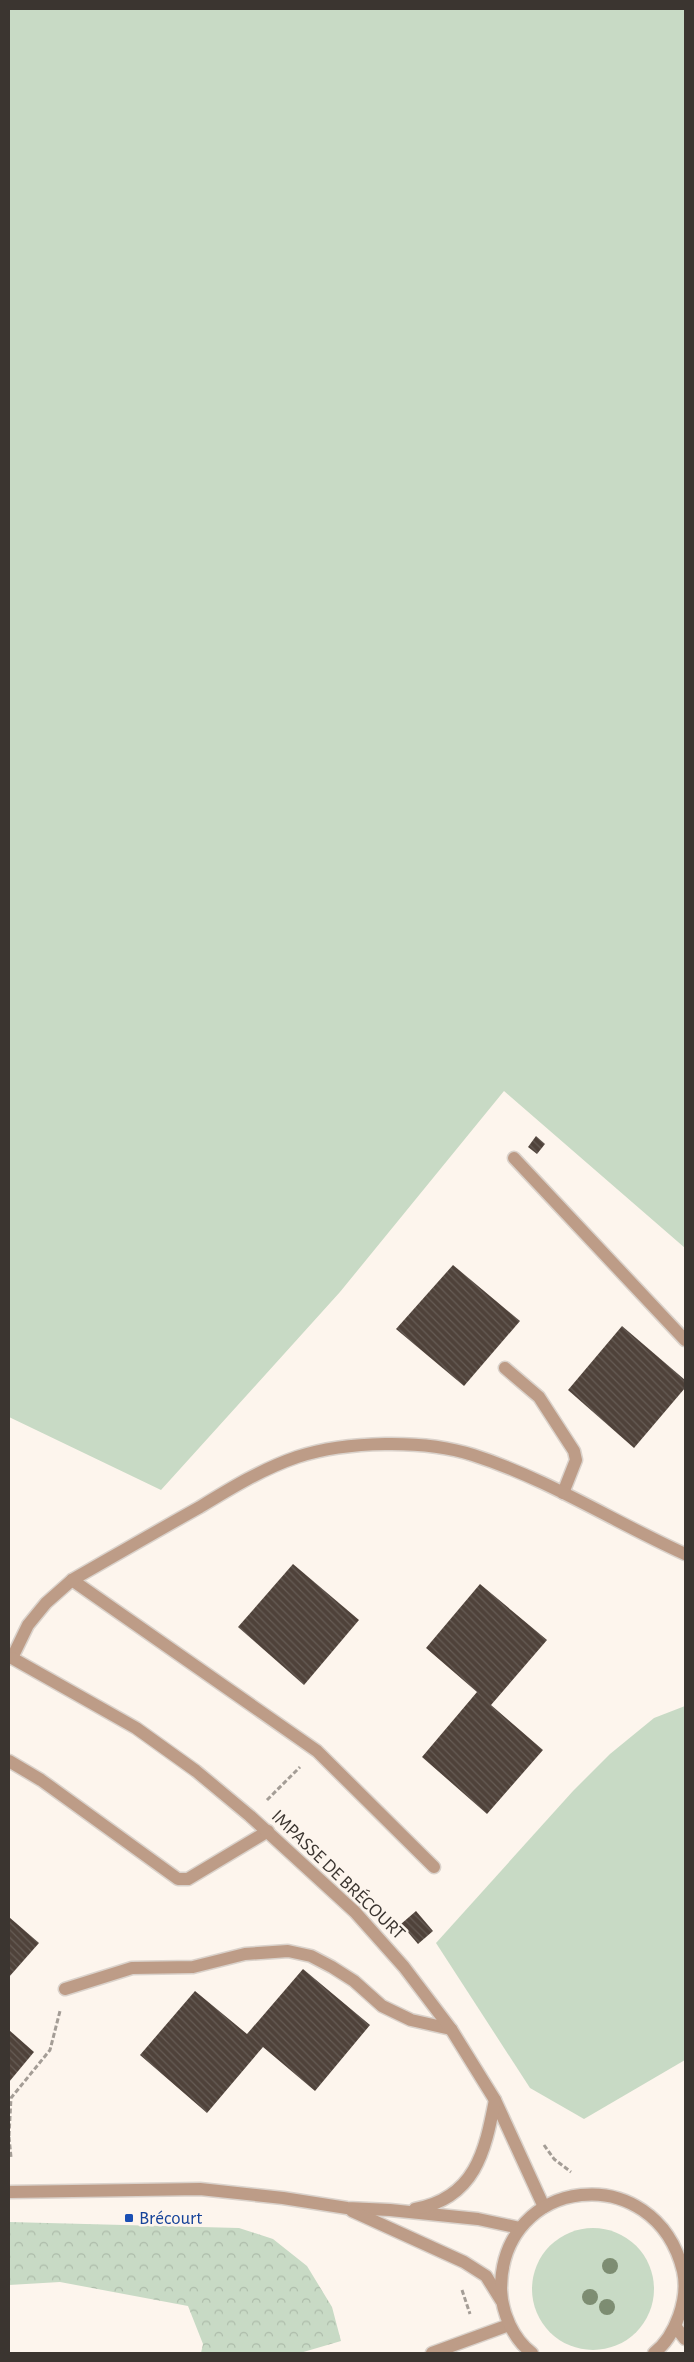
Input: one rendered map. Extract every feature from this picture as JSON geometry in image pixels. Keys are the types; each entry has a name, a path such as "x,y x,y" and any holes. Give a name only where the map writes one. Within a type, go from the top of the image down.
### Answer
{"street":[{"path":"514,1158 685,1340"},
{"path":"505,1368 538,1397 574,1451 576,1460 564,1493"},
{"path":"10,1658 28,1625 46,1603 72,1580 264,1470 299,1456 337,1449 378,1444 428,1445 472,1454 564,1493 685,1554"},
{"path":"72,1580 317,1751 434,1867"},
{"name":"IMPASSE DE BRÉCOURT","path":"10,1658 136,1728 196,1772 268,1831 356,1912 382,1940 451,2029 495,2100 544,2207"},
{"path":"9,1761 41,1780 178,1879 188,1879 268,1831"},
{"path":"65,1989 132,1968 193,1967 263,1951 288,1952 311,1956 332,1967 354,1981 382,2006 411,2020 451,2029"},
{"path":"390,2210 416,2209 434,2204 458,2191 476,2170 483,2151 495,2100"},
{"path":"9,2192 200,2189 283,2198 347,2208 390,2210 478,2219 520,2228"},
{"path":"501,2300 501,2274 508,2250 520,2228 544,2207 568,2197 595,2194 621,2198 645,2210 665,2229 678,2252 685,2278 683,2303 675,2326 654,2353"},
{"path":"347,2208 464,2262 486,2276 501,2300 510,2325 526,2349 532,2353"},
{"path":"432,2353 510,2325"},
{"path":"675,2326 685,2339"}],"path":[{"path":"250,1816 317,1751"},
{"path":"9,2157 11,2157 9,2136 11,2098 50,2050 65,1989"}],"green space":[{"path":"9,9 685,9 685,1248 504,1091 340,1292 161,1490 9,1417"},
{"path":"685,1706 685,2060 584,2119 530,2088 436,1943 573,1791 610,1754 654,1718"},
{"path":"9,2222 239,2228 273,2239 307,2266 332,2307 341,2341 300,2353 201,2353 203,2344 188,2306 60,2282 9,2285"},
{"path":"593,2228 616,2233 636,2246 649,2266 654,2289 649,2312 636,2332 616,2345 593,2350 570,2345 550,2332 537,2312 532,2289 537,2266 550,2246 570,2233"}],"building":[{"path":"536,1136 545,1144 537,1154 528,1147"},
{"path":"453,1265 520,1321 464,1386 396,1329"},
{"path":"622,1326 685,1380 685,1388 634,1448 568,1390"},
{"path":"293,1564 359,1620 304,1685 238,1627"},
{"path":"480,1584 547,1640 491,1705 543,1750 487,1814 422,1757 477,1692 426,1648"},
{"path":"416,1911 433,1931 418,1944 401,1924"},
{"path":"9,1917 39,1943 9,1977"},
{"path":"303,1969 370,2025 315,2091 263,2047 207,2113 140,2055 195,1991 247,2034"},
{"path":"9,2030 34,2052 9,2082"}],"place":[{"name":"Brécourt","path":"129,2218"}]}
